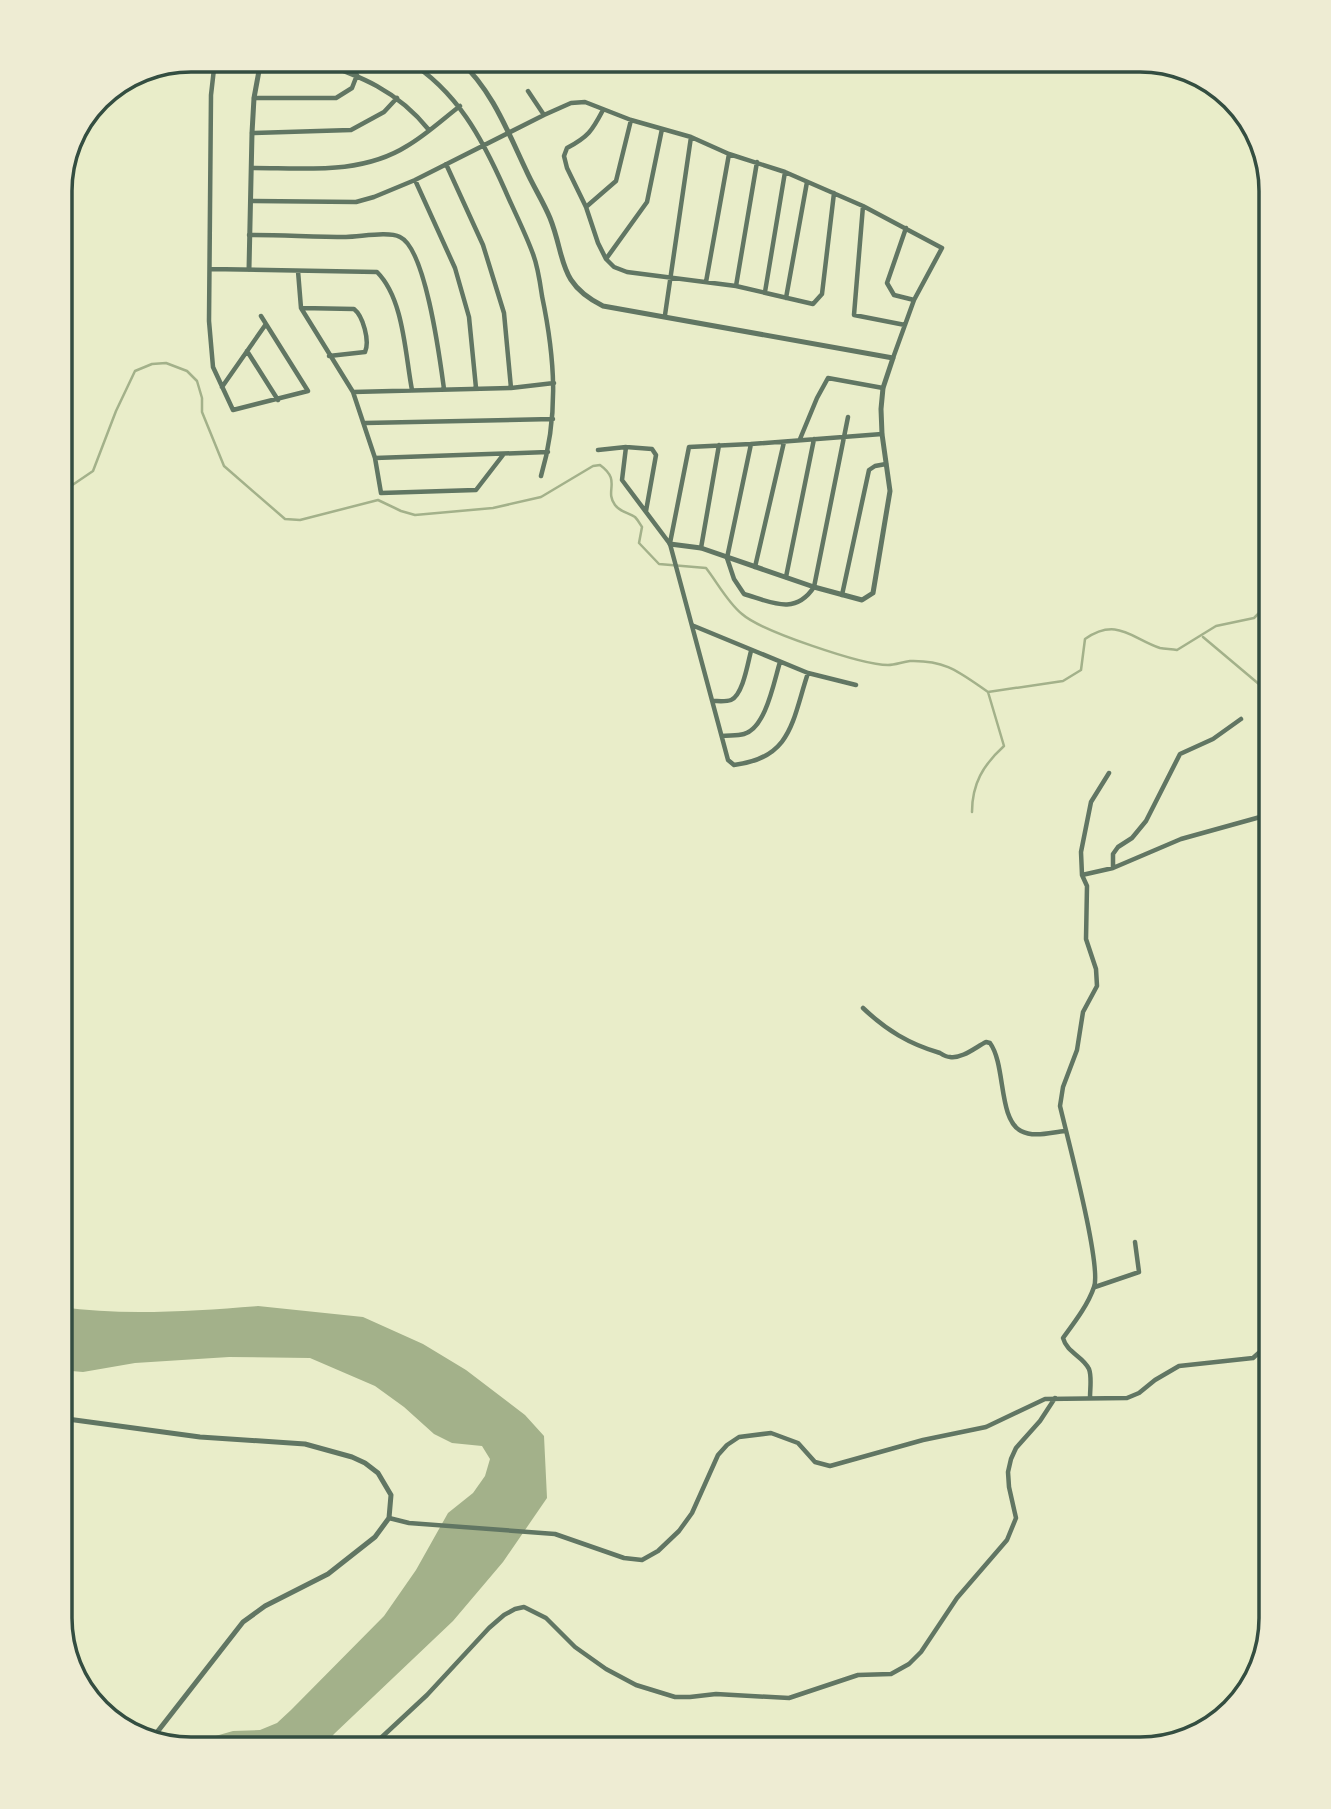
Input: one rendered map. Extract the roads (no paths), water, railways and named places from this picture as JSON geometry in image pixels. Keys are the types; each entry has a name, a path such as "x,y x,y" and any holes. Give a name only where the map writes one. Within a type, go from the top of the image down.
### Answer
{"street":[{"path":"214,72 211,95 209,321 213,366 233,410 308,391 261,316"},
{"path":"249,269 252,133 259,72"},
{"path":"348,72 397,98 413,110 429,130"},
{"path":"422,72 460,106 484,144 534,256 547,318 554,383 554,419 541,476"},
{"path":"469,72 490,96 509,132 549,216 564,266 580,293 603,306 893,358"},
{"path":"254,98 336,98 352,88 357,75"},
{"path":"527,91 544,115"},
{"path":"252,133 351,131 384,112 397,98"},
{"path":"251,201 356,202 415,180 571,103 585,102 785,172 863,206 942,248 914,300 883,388 882,434 890,491 873,593 862,600 814,587 701,548 670,544"},
{"path":"252,168 340,167 364,164 407,146 460,106"},
{"path":"603,110 593,130 567,148 564,156 606,258 614,267 627,272 736,286 813,304 821,294 834,193"},
{"path":"586,207 616,181 631,120"},
{"path":"606,258 647,202 662,130"},
{"path":"665,315 668,278 691,137"},
{"path":"706,282 729,153"},
{"path":"736,286 757,162"},
{"path":"446,164 483,245 504,313 511,388"},
{"path":"765,292 785,172"},
{"path":"415,180 458,280 469,317 476,388"},
{"path":"786,298 807,182"},
{"path":"863,206 854,315 905,325"},
{"path":"906,228 887,284 894,295 914,300"},
{"path":"249,234 402,237 411,249 424,284 433,318 444,389"},
{"path":"210,269 377,272 385,281 398,312 412,390"},
{"path":"298,271 301,308 354,392 375,458 381,493 476,490 503,455"},
{"path":"301,308 354,309 360,313 368,346 365,352 329,356"},
{"path":"222,388 267,324"},
{"path":"247,351 278,400"},
{"path":"800,439 828,378 883,388"},
{"path":"354,392 511,388 554,383"},
{"path":"751,444 727,558 734,579 744,594 784,605 807,598 814,587 842,436 848,417"},
{"path":"365,423 554,419"},
{"path":"670,544 689,447 882,434"},
{"path":"786,577 814,439"},
{"path":"755,567 783,442"},
{"path":"701,548 719,445"},
{"path":"598,450 626,447 652,449 656,455 646,511"},
{"path":"626,447 622,480 670,544 728,760 734,765 753,762 772,753 784,741 808,673"},
{"path":"375,458 548,452"},
{"path":"842,595 869,470 886,464"},
{"path":"694,626 808,673 856,685"},
{"path":"713,701 731,700 736,696 751,651"},
{"path":"722,736 746,734 756,728 764,713 780,662"},
{"path":"1113,869 1113,854 1118,847 1132,838 1146,821 1180,754 1213,739 1241,719"},
{"path":"1090,1398 1091,1375 1087,1365 1068,1349 1063,1338 1095,1287 1091,1247 1060,1106 1061,1095 1077,1050 1083,1012 1097,986 1096,969 1086,939 1087,892 1082,875 1082,842 1089,808 1098,787 1109,773"},
{"path":"1082,875 1113,869 1181,839 1259,818"},
{"path":"863,1008 894,1034 912,1044 950,1057 961,1056 986,1042 990,1043 1001,1072 1007,1108 1014,1124 1021,1131 1035,1134 1065,1131"},
{"path":"1095,1287 1139,1272 1135,1241"},
{"path":"389,1518 416,1523 539,1532 568,1537 624,1558 642,1560 658,1551 679,1531 692,1513 718,1455 739,1437 771,1433 798,1443 816,1462 830,1466 986,1426 1045,1399 1127,1398 1179,1366 1252,1358 1259,1352"},
{"path":"382,1737 427,1695 489,1628 504,1615 524,1607 546,1618 575,1647 606,1669 636,1685 675,1697 716,1694 789,1698 858,1675 891,1674 909,1664 921,1652 957,1598 1007,1540 1016,1518 1009,1480 1010,1460 1016,1448 1040,1422 1055,1398"},
{"path":"72,1420 200,1437 305,1444 352,1457 378,1473 391,1495 389,1518 375,1537 328,1574 265,1606 243,1622 157,1732"}],"waterway":[{"path":"72,485 93,471 135,371 152,364 166,363 187,371 197,381 202,398 202,412 224,466 285,519 300,520 378,500 415,515 493,508 541,497 593,466 600,465 612,481 612,500 619,509 637,519 642,527 639,543 659,564 706,568 732,604 753,621 790,638 875,664 922,661 943,665 988,692 1063,681 1081,670 1085,639 1106,630 1124,632 1160,648 1177,650 1216,626 1254,618 1259,613"},
{"path":"1203,637 1259,684"},
{"path":"972,812 974,793 980,776 990,760 1004,746 988,692"}]}
